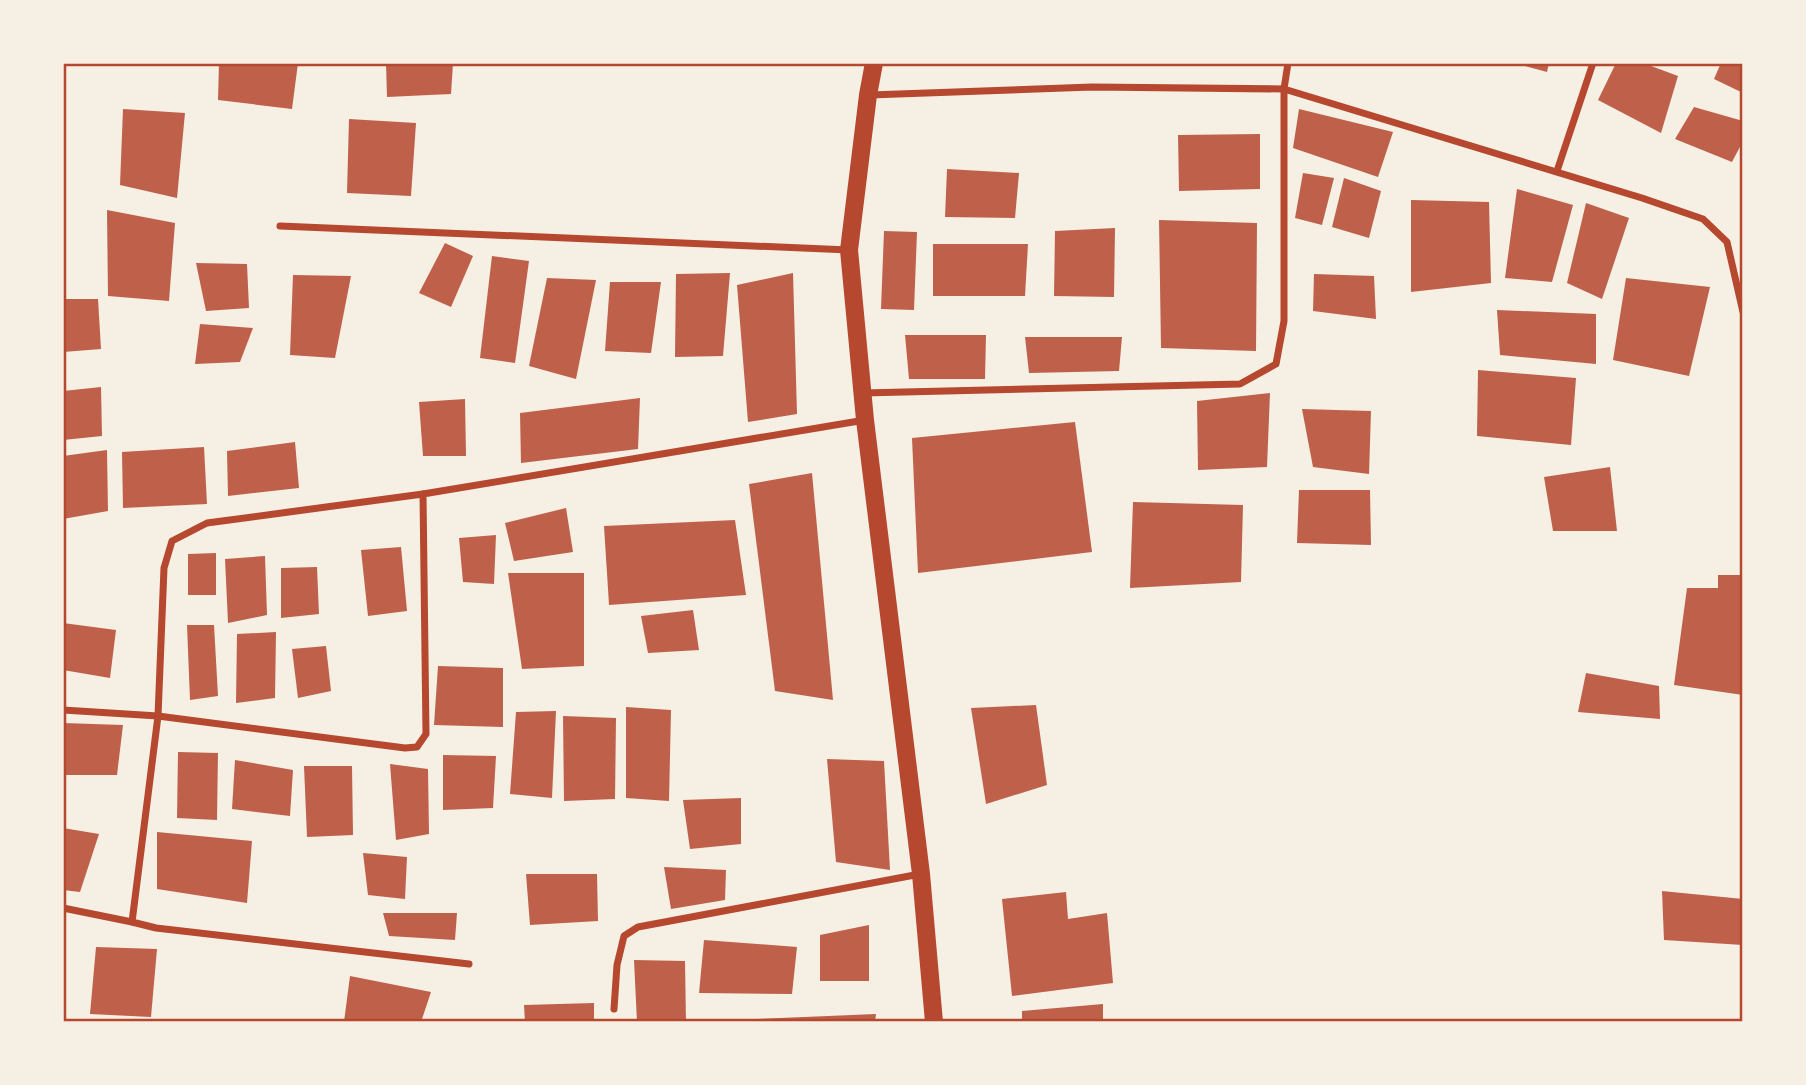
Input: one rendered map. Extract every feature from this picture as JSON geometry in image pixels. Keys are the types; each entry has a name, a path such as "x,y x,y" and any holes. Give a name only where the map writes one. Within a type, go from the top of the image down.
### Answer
{"main road":[{"path":"874,63 849,250 865,421 921,874 934,1022"}],"street":[{"path":"862,393 1240,384 1276,364 1284,321 1284,89 1288,63"},
{"path":"1557,172 1593,63"},
{"path":"868,95 1092,87 1284,89 1703,219 1727,242 1743,312"},
{"path":"280,226 849,250"},
{"path":"132,922 158,716 164,568 172,541 207,523 424,494 865,421"},
{"path":"63,710 158,716 405,748 417,747 426,734 424,494"},
{"path":"614,1009 617,965 624,936 638,927 921,874"},
{"path":"63,908 156,928 469,964"}],"building":[{"path":"219,63 298,63 292,109 218,100"},
{"path":"386,63 453,63 451,94 387,97"},
{"path":"1514,63 1549,63 1547,72"},
{"path":"1616,63 1643,63 1678,76 1661,133 1598,100"},
{"path":"1721,63 1743,63 1743,93 1714,79"},
{"path":"1694,107 1743,121 1743,141 1732,162 1675,139"},
{"path":"123,109 185,113 177,198 120,185"},
{"path":"1299,109 1393,132 1378,177 1293,148"},
{"path":"349,119 416,123 411,196 347,193"},
{"path":"1260,134 1260,189 1179,191 1178,135"},
{"path":"947,169 1019,173 1015,218 945,217"},
{"path":"1303,173 1334,178 1322,225 1295,218"},
{"path":"1344,178 1381,191 1369,238 1332,227"},
{"path":"1517,189 1573,205 1552,282 1505,278"},
{"path":"1411,200 1489,202 1491,283 1411,292"},
{"path":"1586,203 1629,218 1602,299 1567,283"},
{"path":"107,210 175,223 169,301 108,296"},
{"path":"1159,220 1257,223 1256,351 1161,348"},
{"path":"1115,228 1114,297 1054,296 1055,231"},
{"path":"884,231 917,232 914,310 881,309"},
{"path":"445,243 473,256 451,307 419,293"},
{"path":"933,244 1028,244 1025,296 933,296"},
{"path":"492,256 529,261 515,363 480,358"},
{"path":"196,263 247,264 249,308 206,311"},
{"path":"730,273 723,356 675,357 676,274"},
{"path":"793,273 797,414 748,422 737,285"},
{"path":"1314,274 1374,276 1376,319 1313,311"},
{"path":"293,275 351,276 335,358 290,355"},
{"path":"547,278 596,280 576,379 529,366"},
{"path":"1626,278 1710,287 1689,376 1613,360"},
{"path":"610,282 661,282 651,353 605,351"},
{"path":"63,299 98,299 101,349 63,352"},
{"path":"1497,310 1596,314 1596,364 1500,355"},
{"path":"200,324 253,328 240,362 195,364"},
{"path":"905,335 986,335 985,379 909,379"},
{"path":"1025,337 1122,337 1119,371 1029,373"},
{"path":"1478,370 1576,378 1571,445 1477,436"},
{"path":"101,387 102,436 63,440 63,391"},
{"path":"1270,393 1267,467 1198,470 1197,401"},
{"path":"640,398 638,449 521,463 520,413"},
{"path":"465,399 466,456 423,456 419,402"},
{"path":"1302,409 1371,411 1369,474 1313,467"},
{"path":"1075,422 1092,552 918,573 912,438"},
{"path":"295,442 299,488 228,496 227,451"},
{"path":"204,447 207,504 123,508 122,452"},
{"path":"107,450 108,511 63,519 63,456"},
{"path":"1610,467 1617,531 1553,531 1544,477"},
{"path":"812,473 833,700 775,691 749,484"},
{"path":"1299,490 1370,490 1371,545 1297,543"},
{"path":"1133,502 1243,505 1241,582 1130,588"},
{"path":"566,508 573,552 514,561 505,523"},
{"path":"735,520 746,595 609,605 604,526"},
{"path":"496,535 494,584 463,582 459,538"},
{"path":"401,547 407,611 368,616 361,550"},
{"path":"216,553 216,595 188,595 188,554"},
{"path":"265,556 267,615 228,623 225,559"},
{"path":"317,567 319,614 281,618 281,568"},
{"path":"508,573 584,573 584,666 522,669"},
{"path":"1718,575 1743,575 1743,695 1674,685 1687,588 1718,588"},
{"path":"693,610 699,650 648,653 641,616"},
{"path":"63,623 116,630 110,678 63,670"},
{"path":"187,625 214,625 218,696 190,700"},
{"path":"276,632 275,698 236,703 237,634"},
{"path":"326,646 331,691 298,698 292,649"},
{"path":"438,666 503,668 503,727 434,725"},
{"path":"1586,673 1659,686 1660,719 1578,712"},
{"path":"1036,705 1047,785 986,804 971,708"},
{"path":"626,707 671,710 669,801 626,798"},
{"path":"556,711 552,798 510,794 516,712"},
{"path":"563,716 616,718 615,799 564,801"},
{"path":"63,723 123,725 117,775 63,775"},
{"path":"178,752 218,753 217,820 177,818"},
{"path":"443,755 496,756 493,808 443,810"},
{"path":"827,759 884,761 890,870 836,862"},
{"path":"235,760 293,770 290,816 232,809"},
{"path":"390,764 428,769 429,834 396,840"},
{"path":"304,766 352,766 353,835 307,837"},
{"path":"741,798 741,844 690,849 683,800"},
{"path":"63,828 99,834 80,892 63,890"},
{"path":"157,832 252,841 247,903 157,889"},
{"path":"363,853 407,857 405,899 368,895"},
{"path":"664,867 726,870 725,900 671,909"},
{"path":"526,874 597,874 598,921 530,925"},
{"path":"1662,891 1743,899 1743,945 1664,940"},
{"path":"1066,892 1068,919 1107,913 1113,983 1012,996 1002,899"},
{"path":"383,913 457,913 455,940 389,936"},
{"path":"869,925 869,981 820,981 820,935"},
{"path":"704,940 797,947 792,994 699,993"},
{"path":"96,947 157,949 151,1017 90,1014"},
{"path":"634,960 685,961 686,1022 637,1022"},
{"path":"350,976 431,992 421,1022 344,1022"},
{"path":"594,1003 594,1022 525,1022 524,1005"},
{"path":"1103,1004 1103,1022 1022,1022 1022,1011"},
{"path":"876,1014 875,1022 756,1022 756,1019"}]}
